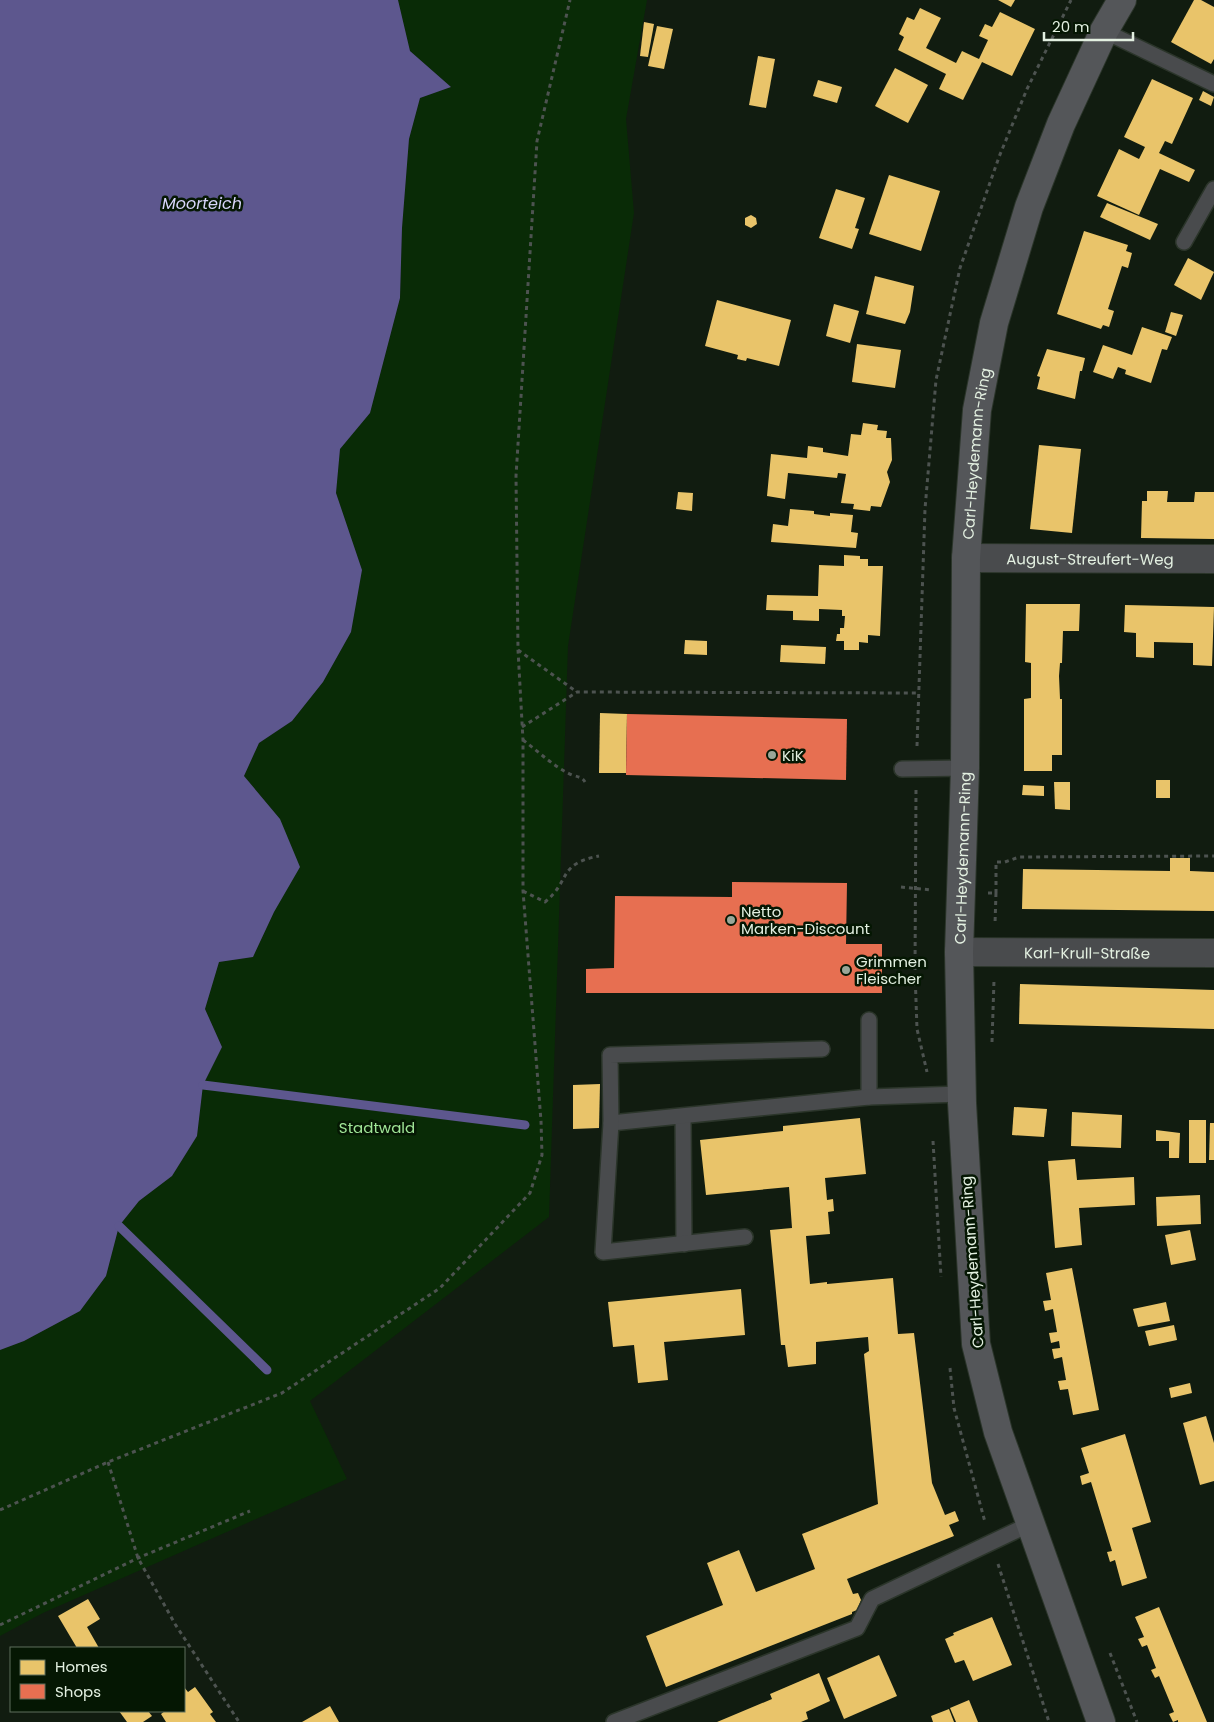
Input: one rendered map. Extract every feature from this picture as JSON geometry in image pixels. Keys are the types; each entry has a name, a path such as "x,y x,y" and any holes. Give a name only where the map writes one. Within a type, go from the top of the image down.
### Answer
{"main road":[{"name":"Carl-Heydemann-Ring","path":"1101,1722 998,1432 976,1344 962,1094 959,952 965,768 966,558 977,410 994,323 1029,207 1060,124 1104,31 1122,0"}],"street":[{"name":"August-Streufert-Weg","path":"966,558 1214,559"},
{"name":"Karl-Krull-Straße","path":"959,952 1214,953"}],"lane":[{"path":"1104,31 1214,84"},
{"path":"1184,242 1214,189"},
{"path":"902,768 965,768"},
{"path":"869,1020 869,1097"},
{"path":"745,1237 603,1252 612,1123 610,1055 822,1049"},
{"path":"612,1123 869,1097 962,1094"},
{"path":"683,1117 684,1244"},
{"path":"614,1722 857,1628 872,1599 1030,1524"}],"path":[{"path":"0,1510 108,1462 282,1393 440,1288 530,1193 542,1155 542,1121 523,891 523,740 518,650 516,476 537,141 570,0"},
{"path":"518,650 577,692"},
{"path":"521,728 577,692 919,692"},
{"path":"523,740 552,762 571,774 582,778 585,782"},
{"path":"523,891 545,902 574,864 581,860 599,856"},
{"path":"996,893 996,862 1004,862 1018,857 1214,856"},
{"path":"902,887 916,888"},
{"path":"992,1052 994,953"},
{"path":"108,1462 138,1558 174,1624 239,1722"},
{"path":"0,1625 138,1558 250,1512"},
{"path":"1108,1648 1137,1722"}],"green space":[{"name":"Stadtwald","path":"398,0 647,0 626,119 634,213 568,646 549,1217 310,1401 347,1479 43,1613 0,1636 0,1350 24,1341 80,1311 106,1276 119,1226 139,1201 172,1176 197,1136 203,1085 222,1047 205,1009 219,962 253,957 274,912 280,819 244,776 259,743 292,721 323,682 351,632 362,570 336,493 340,449 370,413 400,298 402,228 409,139 420,98 451,87 410,51"}],"water":[{"name":"Moorteich","path":"0,0 398,0 410,51 451,87 420,98 409,139 402,228 400,298 370,413 340,449 336,493 362,570 351,632 323,682 292,721 259,743 244,776 280,819 300,867 274,912 253,957 219,962 205,1009 222,1047 203,1085 197,1136 172,1176 139,1201 119,1226 106,1276 80,1311 24,1341 0,1350"}],"building: Homes":[{"path":"998,0 1015,0 1011,7"},
{"path":"1194,0 1201,0 1214,7 1214,59 1211,64 1171,42"},
{"path":"920,8 941,18 926,48 956,63 962,51 979,59 988,40 979,36 985,24 992,27 1000,12 1035,29 1012,76 982,62 963,100 939,89 946,74 898,50 904,37 899,34 907,17 914,20"},
{"path":"644,22 654,24 648,57 640,56"},
{"path":"657,26 673,29 664,69 648,66"},
{"path":"758,56 775,59 766,108 749,105"},
{"path":"895,68 928,85 908,123 875,106"},
{"path":"1152,79 1193,98 1172,144 1165,141 1159,153 1195,170 1189,182 1160,169 1139,215 1097,196 1119,149 1139,159 1145,147 1124,137"},
{"path":"818,80 842,87 837,103 813,96"},
{"path":"1203,91 1214,97 1211,106 1199,100"},
{"path":"889,175 940,191 921,251 869,234"},
{"path":"836,189 865,198 855,228 859,229 852,249 819,238"},
{"path":"1107,203 1158,224 1150,240 1100,217"},
{"path":"751,215 756,218 757,224 751,228 745,225 745,218"},
{"path":"1084,231 1128,245 1126,251 1132,253 1128,268 1122,266 1108,309 1114,311 1109,327 1103,325 1101,329 1057,314"},
{"path":"1188,258 1214,272 1201,300 1174,285"},
{"path":"875,276 914,286 910,312 905,324 866,314"},
{"path":"717,300 791,320 779,366 747,358 746,361 737,359 738,355 705,346"},
{"path":"834,304 859,311 850,343 826,336"},
{"path":"1171,312 1183,315 1176,336 1165,332"},
{"path":"1142,327 1172,337 1167,350 1162,349 1151,383 1125,374 1126,370 1118,367 1113,379 1093,372 1103,345 1132,355"},
{"path":"857,344 901,350 895,388 852,382"},
{"path":"1047,349 1085,358 1082,371 1080,371 1075,399 1037,389 1040,377 1037,376"},
{"path":"863,423 878,425 877,430 887,431 886,438 891,438 892,460 887,472 890,482 881,507 871,506 870,511 853,509 854,504 841,503 846,474 838,473 837,478 788,473 785,499 767,496 771,454 807,458 808,446 823,448 823,452 848,456 851,434 861,435"},
{"path":"1039,445 1081,449 1072,533 1030,529"},
{"path":"1147,491 1168,491 1167,502 1194,502 1195,492 1214,492 1214,539 1141,538 1142,501 1147,501"},
{"path":"678,492 693,493 692,511 676,509"},
{"path":"790,509 814,511 814,514 830,516 830,513 853,515 851,532 858,533 856,548 771,542 773,524 788,526"},
{"path":"844,555 860,556 860,559 868,559 868,566 883,566 880,636 868,635 868,643 859,642 859,650 844,650 844,641 836,641 837,634 840,634 840,628 844,628 845,616 842,616 842,610 819,609 819,621 793,620 793,611 766,610 767,595 818,596 819,565 844,566"},
{"path":"1026,604 1080,604 1079,631 1063,631 1062,663 1060,663 1059,676 1060,699 1062,699 1062,755 1052,755 1052,771 1024,771 1024,699 1031,698 1031,663 1025,662"},
{"path":"1125,605 1214,607 1212,666 1193,665 1193,643 1154,642 1154,658 1136,657 1136,633 1124,632"},
{"path":"685,640 707,641 707,655 684,654"},
{"path":"781,645 826,647 825,664 780,662"},
{"path":"600,713 627,714 626,773 599,773"},
{"path":"1156,780 1170,780 1170,798 1156,798"},
{"path":"1054,782 1070,782 1070,810 1055,809"},
{"path":"1023,785 1044,786 1044,796 1022,795"},
{"path":"1170,858 1190,858 1190,871 1214,872 1214,911 1022,909 1023,869 1170,871"},
{"path":"1020,984 1214,990 1214,1029 1019,1024"},
{"path":"600,1084 599,1128 573,1129 573,1085"},
{"path":"1014,1107 1047,1109 1044,1137 1012,1135"},
{"path":"1072,1112 1122,1115 1121,1148 1071,1146"},
{"path":"860,1118 866,1174 825,1178 827,1200 833,1199 834,1211 828,1212 830,1234 806,1236 810,1284 893,1278 898,1334 914,1333 932,1483 945,1515 955,1511 959,1521 949,1525 954,1536 847,1579 853,1594 858,1593 861,1600 857,1610 852,1612 852,1614 666,1687 646,1636 723,1605 707,1563 739,1550 756,1592 815,1569 802,1534 878,1504 864,1354 869,1351 868,1337 816,1342 816,1364 788,1367 785,1345 781,1345 770,1230 792,1228 789,1187 706,1195 700,1140 783,1131 783,1126"},
{"path":"1189,1120 1206,1120 1206,1163 1189,1163"},
{"path":"1210,1123 1214,1123 1214,1160 1209,1160"},
{"path":"1156,1130 1180,1133 1179,1158 1169,1158 1169,1141 1156,1141"},
{"path":"1075,1159 1077,1180 1134,1177 1135,1205 1079,1208 1082,1245 1055,1248 1048,1161"},
{"path":"1200,1195 1201,1224 1157,1226 1156,1197"},
{"path":"1190,1230 1196,1260 1171,1265 1165,1235"},
{"path":"1072,1268 1099,1410 1073,1415 1068,1389 1060,1390 1058,1381 1066,1380 1062,1357 1054,1359 1052,1349 1060,1348 1059,1341 1051,1343 1049,1333 1057,1332 1053,1309 1045,1311 1043,1301 1051,1300 1046,1273"},
{"path":"741,1289 745,1335 664,1342 668,1380 638,1383 634,1345 613,1347 608,1302"},
{"path":"1166,1302 1170,1321 1138,1327 1133,1309"},
{"path":"1174,1325 1177,1340 1149,1346 1145,1331"},
{"path":"1190,1383 1192,1393 1171,1398 1169,1388"},
{"path":"1206,1416 1214,1443 1214,1481 1200,1485 1183,1423"},
{"path":"1125,1434 1151,1522 1132,1528 1147,1578 1122,1586 1115,1560 1110,1562 1107,1552 1112,1551 1091,1482 1082,1485 1080,1476 1089,1473 1081,1448"},
{"path":"88,1599 100,1619 87,1627 98,1647 76,1647 58,1616"},
{"path":"1159,1607 1207,1722 1178,1722 1178,1720 1173,1722 1169,1714 1174,1712 1159,1676 1155,1678 1151,1670 1156,1668 1147,1645 1142,1647 1138,1639 1144,1637 1135,1617"},
{"path":"992,1617 1012,1665 973,1681 964,1660 955,1663 945,1639 954,1635 953,1633"},
{"path":"879,1655 897,1696 844,1719 827,1678"},
{"path":"819,1673 830,1701 806,1712 808,1719 801,1722 717,1722 772,1699 770,1694"},
{"path":"195,1687 213,1712 210,1714 216,1722 166,1722 161,1714 164,1712 185,1712 185,1688 188,1692"},
{"path":"969,1700 978,1722 956,1722 950,1708"},
{"path":"330,1706 339,1722 302,1722"},
{"path":"949,1709 954,1722 933,1722 931,1716"},
{"path":"120,1712 149,1712 152,1716 143,1722 127,1722"}],"building: Shops":[{"path":"627,714 847,719 846,780 626,775"},
{"name":"Netto Marken-Discount","path":"732,882 847,883 846,944 882,944 882,993 586,993 586,969 614,968 615,896 732,897"}],"waterway":[{"path":"203,1085 525,1125"},
{"path":"119,1226 267,1370"}],"place":[{"name":"KiK","path":"772,755"},
{"name":"Netto Marken-Discount","path":"731,920"},
{"name":"Grimmen Fleischer","path":"846,970"}]}
